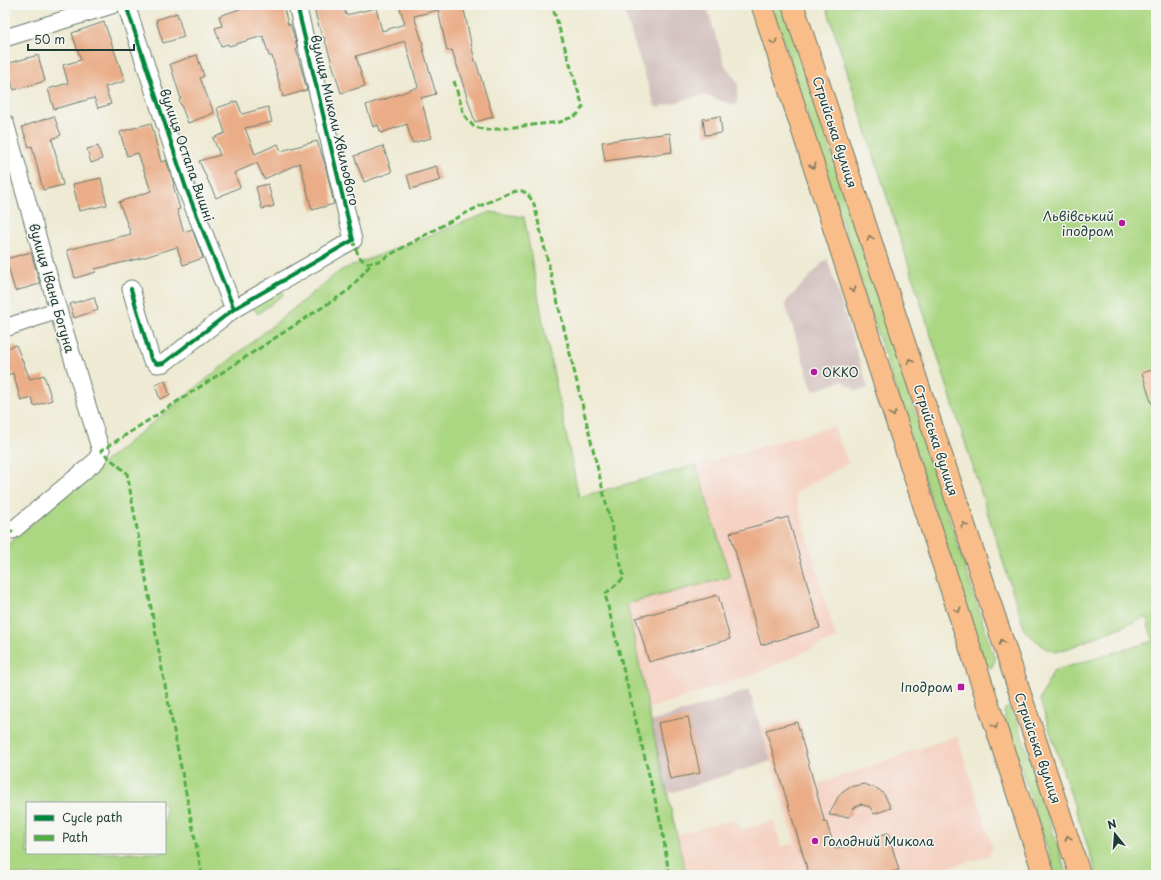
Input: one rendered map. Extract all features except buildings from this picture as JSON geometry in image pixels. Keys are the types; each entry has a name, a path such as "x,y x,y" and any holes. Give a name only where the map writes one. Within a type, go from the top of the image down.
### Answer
{"main road":[{"path":"762,5 897,426 1044,875"},
{"name":"Стрийська вулиця","path":"793,5 1080,875"}],"street":[{"path":"5,38 112,5"},
{"name":"вулиця Остапа Вишні","path":"126,5 186,188 234,309"},
{"name":"вулиця Миколи Хвильового","path":"234,309 353,240 297,5"},
{"name":"вулиця Івана Богуна","path":"5,123 58,310 102,451 96,461 13,530"},
{"path":"131,289 151,359 157,364 164,363 234,309"},
{"path":"5,328 58,310"}],"shaded area":[{"path":"622,5 706,5 725,65 738,83 737,106 707,96 695,97 659,107 655,106"},
{"path":"827,258 868,388 857,391 842,381 813,391 785,303"},
{"path":"834,426 848,463 795,493 836,638 759,672 648,709 627,604 730,577 696,465"},
{"path":"749,690 771,761 667,794 651,722"},
{"path":"799,718 818,784 957,736 993,848 987,857 922,875 686,875 677,835 736,819 740,830 774,821 781,847 795,843 761,728"}],"green space":[{"path":"772,5 783,5 995,660 991,668 984,664"},
{"path":"826,5 1156,5 1156,875 1097,875 1040,700 1053,671 1153,641 1146,617 1069,648 1055,652 1045,648 1025,631"},
{"path":"490,212 524,217 543,322 579,497 696,465 730,577 627,604 651,722 686,875 5,875 5,547 82,480 341,270"},
{"path":"276,284 284,294 258,314 249,303"},
{"path":"1007,707 1014,712 1067,875 1056,875 1007,727 1004,711"}],"marked path":[{"path":"454,81 464,115 474,127 487,130 560,122 577,115 583,107 552,5"},
{"path":"1153,5 1156,16"},
{"path":"353,240 358,255 364,261 379,261 475,208 512,192 522,191 526,193 534,204 624,578 605,594 662,828 669,875"},
{"path":"202,875 164,680 127,473 101,451 349,290 371,264"},
{"path":"5,540 13,530"}],"cycle path":[{"path":"126,5 186,188 234,309"},
{"path":"131,289 151,359 157,364 164,363 234,309 353,240 297,5"}],"place":[{"name":"Львівський іподром","path":"1122,223"},
{"name":"ОККО","path":"814,372"},
{"name":"Іподром","path":"961,687"},
{"name":"Голодний Микола","path":"815,841"}]}
